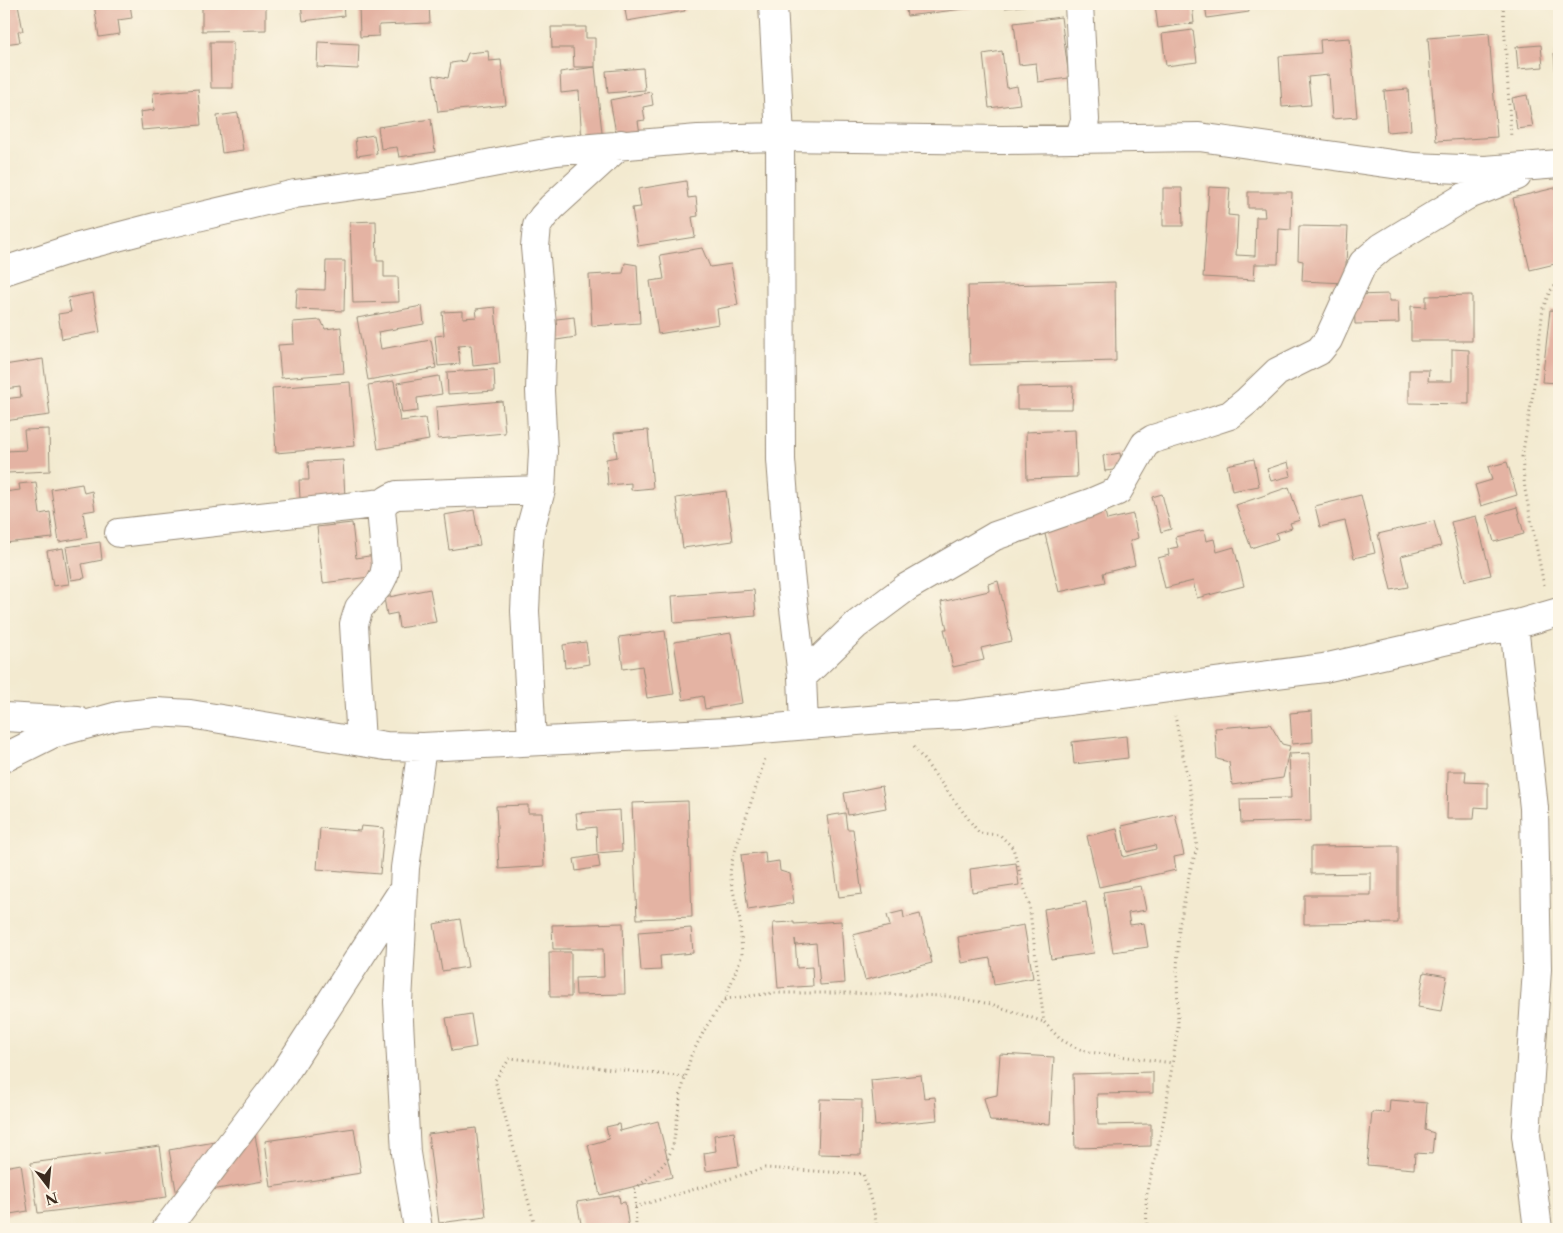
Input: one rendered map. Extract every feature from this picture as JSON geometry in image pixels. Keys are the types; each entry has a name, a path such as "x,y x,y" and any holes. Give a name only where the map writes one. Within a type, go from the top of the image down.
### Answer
{"street":[{"path":"773,4 780,137 780,460 790,574 802,677 804,725"},
{"path":"1079,4 1084,120 1079,139"},
{"path":"4,271 71,249 295,194 420,177 556,151 621,144 698,139 780,137 1002,140 1199,138 1414,167 1485,170 1553,164"},
{"path":"532,741 526,611 527,566 530,530 541,490 543,450 540,391 542,326 535,247 537,226 552,206 621,144"},
{"path":"802,677 856,624 907,586 995,536 1090,503 1118,491 1145,444 1152,439 1230,415 1277,372 1319,351 1328,340 1363,264 1382,247 1466,196 1553,164"},
{"path":"361,742 354,624 359,608 379,585 384,575 386,566 381,509 383,503 397,495 541,490"},
{"path":"119,533 383,503"},
{"path":"4,758 52,734 118,716 156,712 190,714 386,746 422,747 482,746 532,741 727,732 893,718 960,715 1324,668 1555,614"},
{"path":"1514,625 1534,808 1537,969 1526,1135 1538,1229"},
{"path":"4,717 94,722"},
{"path":"418,1229 406,1153 398,1002 405,868 422,747"},
{"path":"166,1229 284,1074 404,889"}],"path":[{"path":"1503,4 1513,168"},
{"path":"1555,614 1525,490 1522,457 1533,393 1543,308 1550,291 1559,282"},
{"path":"1147,1229 1146,1200 1148,1186 1164,1118 1178,1027 1177,970 1179,928 1190,871 1197,848 1192,800 1170,689"},
{"path":"893,718 923,761 980,833 1000,835 1014,848 1029,904 1044,1022"},
{"path":"636,1229 635,1189 667,1160 673,1146 681,1094 691,1056 725,999 742,955 740,921 730,873 732,861 776,728"},
{"path":"725,999 772,993 946,996 991,1004 1044,1022 1060,1039 1074,1047 1090,1052 1173,1063"},
{"path":"536,1229 495,1080 510,1058 686,1077"},
{"path":"635,1207 765,1168 863,1174 874,1211 877,1229"}],"building":[{"path":"4,4 18,4 23,31 18,31 20,42 4,44"},
{"path":"94,4 130,4 132,18 118,20 120,34 99,37"},
{"path":"202,4 266,4 266,30 202,31"},
{"path":"301,4 343,4 344,16 303,21"},
{"path":"359,4 429,4 430,23 379,25 379,36 360,37"},
{"path":"624,4 683,4 685,11 627,21"},
{"path":"905,4 970,4 971,8 907,16"},
{"path":"1005,4 1030,4 1030,5 1005,8"},
{"path":"1155,4 1192,4 1194,23 1158,28"},
{"path":"1205,4 1248,4 1249,12 1207,18"},
{"path":"1061,17 1069,78 1038,82 1036,63 1019,65 1014,23"},
{"path":"551,27 586,27 586,38 595,38 595,67 574,67 573,48 552,48"},
{"path":"1193,30 1197,62 1166,66 1162,34"},
{"path":"1489,33 1497,137 1436,141 1428,38"},
{"path":"1350,38 1357,117 1332,119 1329,75 1308,77 1311,105 1282,107 1279,56 1321,53 1320,40"},
{"path":"210,42 233,42 233,88 211,88"},
{"path":"318,42 359,44 358,69 317,67"},
{"path":"1541,45 1543,67 1518,69 1516,47"},
{"path":"488,51 489,61 501,60 506,105 438,112 433,75 448,78 451,63 465,61 468,53"},
{"path":"1002,51 1007,88 1017,86 1020,104 989,108 983,54"},
{"path":"1554,53 1559,53 1559,90 1557,90"},
{"path":"595,67 603,142 582,143 579,91 561,93 560,72"},
{"path":"643,68 645,90 608,93 606,71"},
{"path":"198,89 201,125 142,130 140,112 154,110 153,93"},
{"path":"1408,89 1411,130 1387,132 1384,91"},
{"path":"651,92 653,105 643,107 645,120 638,121 641,140 618,144 610,100"},
{"path":"1527,95 1533,127 1517,129 1512,98"},
{"path":"238,113 243,150 222,153 217,116"},
{"path":"431,119 435,152 399,157 397,147 381,149 378,127"},
{"path":"374,135 377,153 357,156 355,138"},
{"path":"686,181 688,198 696,197 698,216 692,217 695,237 638,246 632,208 641,207 638,189"},
{"path":"1209,187 1230,188 1228,215 1238,216 1236,255 1255,256 1256,217 1265,217 1264,208 1248,208 1248,192 1292,192 1291,230 1279,229 1278,264 1255,264 1254,280 1203,277"},
{"path":"1559,187 1559,263 1530,270 1513,198"},
{"path":"1163,188 1182,188 1183,226 1163,226"},
{"path":"376,221 377,261 384,261 384,277 398,277 399,302 353,303 350,222"},
{"path":"1299,226 1348,227 1345,283 1302,281 1303,261 1298,260"},
{"path":"702,248 710,267 731,264 738,305 717,309 719,324 658,334 650,281 664,279 660,255"},
{"path":"326,261 345,261 344,311 296,309 297,289 325,290"},
{"path":"625,263 637,265 640,323 592,326 589,275 623,273"},
{"path":"1115,282 1116,361 970,365 968,286"},
{"path":"93,293 100,332 62,339 58,314 71,312 68,298"},
{"path":"1389,294 1389,301 1398,301 1399,323 1355,324 1354,295"},
{"path":"1472,295 1472,341 1411,341 1411,306 1426,307 1426,296"},
{"path":"422,306 424,324 378,332 381,349 431,340 436,368 368,380 357,318"},
{"path":"495,307 500,363 473,366 471,345 458,346 460,364 438,366 435,336 444,335 442,312 463,311 463,318 477,317 476,309"},
{"path":"1550,310 1559,311 1559,383 1542,382"},
{"path":"574,317 576,337 550,341 548,320"},
{"path":"321,320 325,329 341,327 344,373 281,378 278,345 294,344 293,322"},
{"path":"1452,349 1469,350 1469,404 1409,403 1409,370 1429,370 1428,381 1452,381"},
{"path":"43,359 50,415 4,421 4,399 21,397 20,387 4,389 4,365"},
{"path":"494,369 495,391 448,394 447,372"},
{"path":"439,376 442,394 417,398 418,411 402,413 397,383"},
{"path":"394,381 400,421 425,418 429,440 378,449 368,385"},
{"path":"350,382 355,446 276,453 272,388"},
{"path":"1073,386 1072,409 1017,409 1017,387"},
{"path":"502,401 505,433 438,439 436,407"},
{"path":"49,429 50,471 7,473 6,451 26,450 24,430"},
{"path":"648,430 653,488 631,490 631,483 608,485 606,459 617,457 614,433"},
{"path":"1075,430 1077,477 1027,479 1026,432"},
{"path":"1120,453 1122,469 1105,471 1103,456"},
{"path":"1254,459 1259,486 1232,491 1227,465"},
{"path":"343,460 346,516 301,518 299,480 309,480 308,462"},
{"path":"1288,462 1291,476 1271,481 1267,469"},
{"path":"1507,462 1517,495 1481,506 1475,485 1492,480 1488,467"},
{"path":"36,482 40,514 50,512 53,538 4,543 4,492 20,490 19,484"},
{"path":"82,484 84,493 92,491 95,510 83,512 87,537 59,542 51,489"},
{"path":"1289,487 1300,520 1290,523 1292,528 1276,533 1278,539 1251,548 1236,505"},
{"path":"726,491 733,541 683,548 676,498"},
{"path":"1162,494 1171,529 1161,532 1152,497"},
{"path":"1361,495 1375,553 1354,558 1345,521 1320,527 1315,506"},
{"path":"1517,507 1524,534 1494,542 1487,516"},
{"path":"474,510 480,545 449,550 444,515"},
{"path":"1105,512 1107,520 1133,514 1138,538 1130,541 1135,565 1103,573 1105,582 1059,592 1043,526"},
{"path":"1476,516 1491,575 1465,581 1451,522"},
{"path":"1434,521 1441,546 1401,556 1408,587 1391,590 1378,534"},
{"path":"352,523 356,558 375,555 377,576 323,583 317,527"},
{"path":"1204,530 1206,541 1214,539 1217,552 1234,547 1244,586 1197,598 1193,581 1165,588 1158,558 1169,555 1168,549 1178,547 1175,537"},
{"path":"100,542 102,560 82,564 85,578 71,580 66,547"},
{"path":"63,548 69,584 53,586 47,551"},
{"path":"998,581 1012,641 981,648 984,660 953,667 944,629 947,629 941,602 989,591 988,584"},
{"path":"430,589 436,622 399,628 397,613 387,615 384,598"},
{"path":"754,590 756,616 674,623 672,596"},
{"path":"665,631 674,694 647,698 642,666 623,669 619,637"},
{"path":"731,633 742,703 705,709 703,696 683,700 674,642"},
{"path":"586,642 589,664 565,668 563,645"},
{"path":"1312,711 1313,742 1292,744 1290,713"},
{"path":"1270,724 1282,744 1290,746 1283,778 1232,785 1229,762 1217,759 1215,728"},
{"path":"1126,736 1128,758 1074,764 1072,742"},
{"path":"1310,753 1311,821 1241,823 1240,799 1291,798 1289,754"},
{"path":"1448,771 1466,771 1465,782 1488,783 1488,808 1475,807 1474,819 1447,819"},
{"path":"882,786 886,808 848,815 844,793"},
{"path":"688,801 692,917 637,919 632,803"},
{"path":"528,805 528,813 542,813 544,866 499,869 496,806"},
{"path":"620,810 622,851 597,853 596,827 578,829 576,813"},
{"path":"845,813 847,829 853,829 862,894 839,897 827,816"},
{"path":"1175,814 1184,855 1174,857 1176,870 1099,887 1087,836 1117,829 1123,857 1156,849 1155,845 1127,852 1122,826"},
{"path":"361,826 384,828 380,874 317,869 320,828 360,831"},
{"path":"1398,846 1398,923 1304,924 1304,895 1371,895 1371,873 1311,874 1311,847"},
{"path":"765,852 766,863 779,861 780,871 790,874 794,903 748,910 741,855"},
{"path":"598,855 600,867 576,871 574,859"},
{"path":"1016,863 1019,885 972,892 970,869"},
{"path":"1141,886 1146,910 1128,913 1130,925 1144,923 1148,947 1113,952 1103,892"},
{"path":"1086,902 1094,953 1051,959 1044,909"},
{"path":"903,911 904,918 920,914 932,963 865,980 853,935 890,926 887,915"},
{"path":"460,919 468,967 442,971 434,924"},
{"path":"841,921 845,983 820,985 816,943 796,945 795,939 797,968 812,967 813,986 778,988 773,923 794,922 794,924"},
{"path":"623,923 625,994 576,995 575,978 604,977 603,949 553,949 552,925"},
{"path":"1024,925 1033,978 994,985 990,958 962,963 958,937"},
{"path":"691,928 693,953 660,956 661,970 641,971 638,932"},
{"path":"549,952 571,952 571,997 550,997"},
{"path":"1424,972 1447,976 1441,1011 1418,1007"},
{"path":"471,1014 476,1047 452,1051 446,1018"},
{"path":"1000,1054 1054,1057 1050,1124 990,1121 984,1098 997,1095"},
{"path":"1153,1072 1153,1093 1097,1094 1098,1125 1151,1124 1151,1146 1075,1148 1073,1074"},
{"path":"921,1075 924,1098 935,1097 937,1120 875,1126 871,1080"},
{"path":"820,1099 862,1100 861,1155 818,1154"},
{"path":"1390,1100 1427,1103 1425,1130 1434,1133 1432,1154 1415,1153 1414,1169 1367,1165 1372,1112 1389,1113"},
{"path":"658,1121 672,1177 600,1195 588,1145 609,1139 606,1127 619,1124 620,1131"},
{"path":"354,1128 361,1173 271,1187 265,1141"},
{"path":"476,1128 486,1217 439,1223 428,1134"},
{"path":"734,1132 739,1166 706,1171 704,1153 716,1151 714,1135"},
{"path":"255,1135 263,1181 177,1196 169,1150"},
{"path":"160,1146 167,1197 38,1213 31,1163"},
{"path":"21,1164 28,1211 4,1215 4,1167"},
{"path":"619,1195 620,1203 625,1202 629,1229 582,1229 577,1202"}]}
